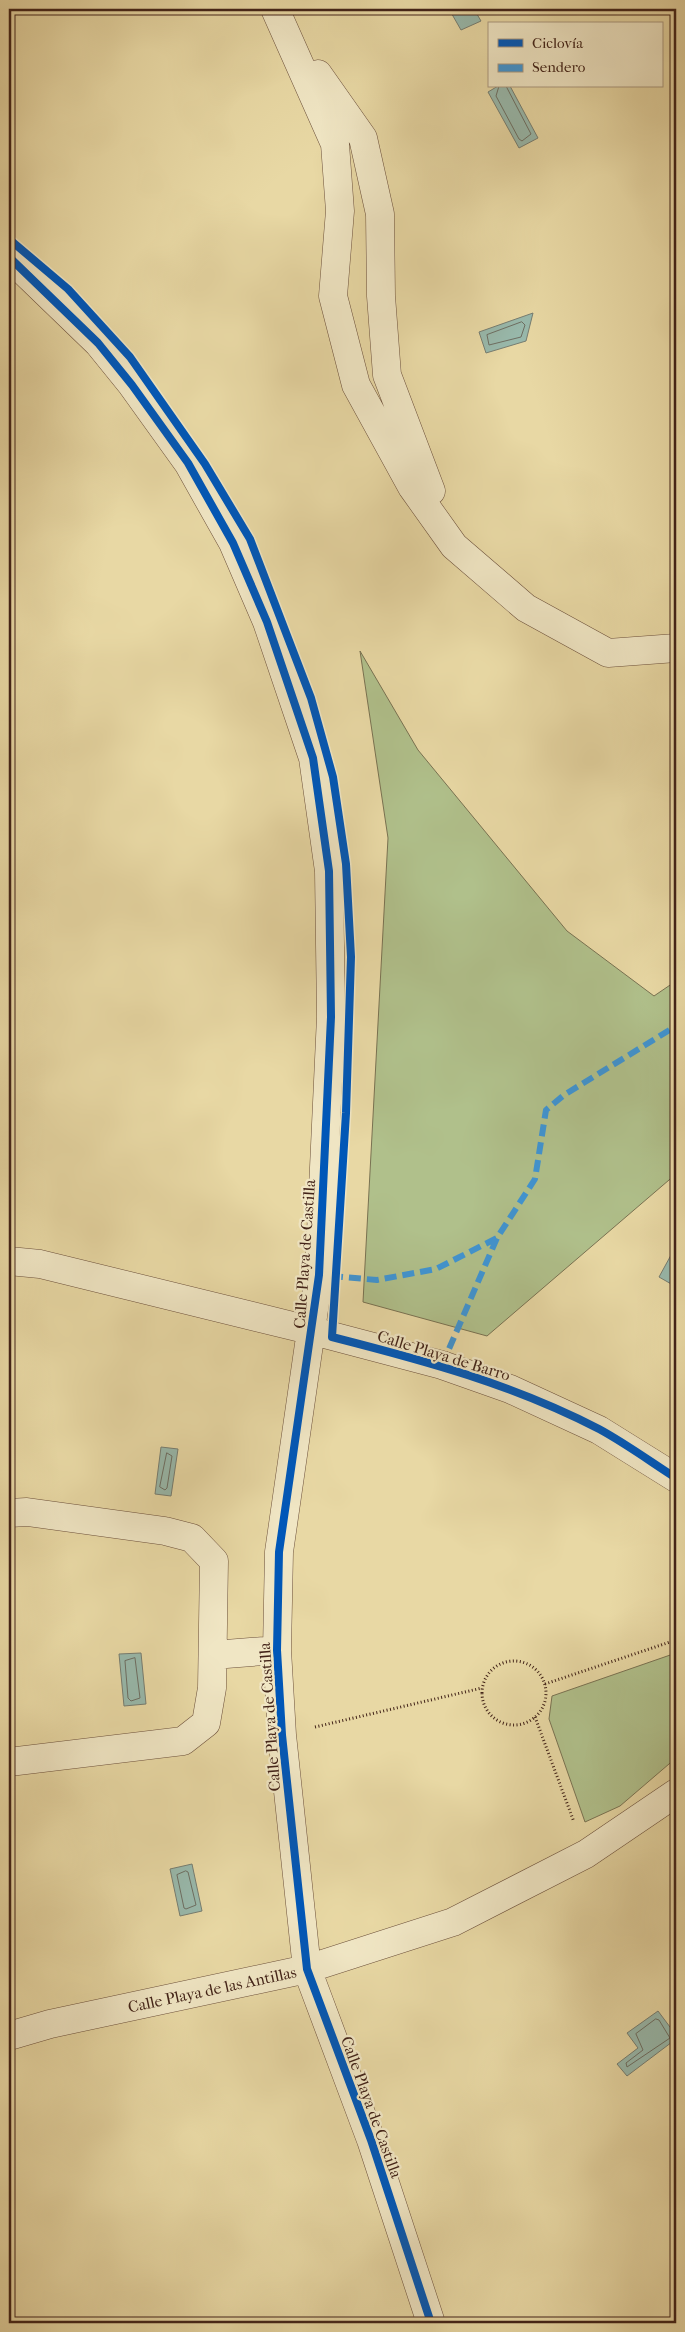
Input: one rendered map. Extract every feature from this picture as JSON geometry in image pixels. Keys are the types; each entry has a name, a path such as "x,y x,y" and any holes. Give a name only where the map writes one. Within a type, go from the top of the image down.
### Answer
{"street":[{"path":"279,17 335,144 340,211 333,296 356,385 412,487 454,546 526,608 608,653 676,648"},
{"path":"279,17 363,138 380,214 381,296 387,375 454,546"},
{"name":"Calle Playa de Castilla","path":"9,257 98,343 132,385 188,463 234,543 267,622 313,758 329,871 331,1017 319,1275 313,1331 279,1552 277,1650 282,1735 307,1970 370,2140 431,2323"},
{"name":"Calle Playa de Barro","path":"9,1261 40,1264 313,1331 442,1365 510,1389 599,1430 676,1478"},
{"path":"9,1513 27,1512 165,1531 192,1538 214,1561 212,1688 206,1723 183,1741 9,1762"},
{"path":"213,1656 277,1650"},
{"name":"Calle Playa de las Antillas","path":"9,2036 59,2022 307,1970 453,1922 586,1854 676,1793"}],"path":[{"path":"545,1684 676,1640"},
{"path":"519,1661 531,1665 540,1673 545,1684 546,1696 543,1708 536,1717 524,1724 511,1725 498,1721 489,1712 483,1701 482,1688 491,1672 506,1662 519,1661"},
{"path":"282,1735 482,1688"},
{"path":"536,1717 586,1854"}],"green space":[{"path":"360,651 418,750 567,931 654,996 676,981 676,1174 487,1336 363,1302 388,838"},
{"path":"676,1653 676,1758 620,1806 585,1822 549,1719 552,1696"}],"water":[{"path":"449,9 474,9 481,21 461,30"},
{"path":"495,88 511,88 538,138 519,148 488,92"},
{"path":"533,313 526,341 486,353 479,332"},
{"path":"676,1246 676,1280 673,1285 659,1277"},
{"path":"161,1447 178,1449 171,1496 155,1494"},
{"path":"141,1653 146,1704 124,1706 119,1654"},
{"path":"192,1864 202,1911 180,1916 170,1869"},
{"path":"658,2011 676,2035 676,2039 627,2076 617,2064 638,2048 627,2033"}],"marked path":[{"path":"331,1276 377,1280 436,1269 497,1238 535,1179 546,1110 564,1095 676,1026"},
{"path":"442,1365 497,1238"}],"cycle path":[{"path":"9,239 68,289 130,357 205,464 250,539 311,698 333,777 346,864 351,957 346,1113 332,1337 468,1375 534,1399 599,1429 676,1478"},
{"path":"9,257 98,343 132,385 188,463 233,543 267,622 313,758 329,871 331,1017 319,1275 279,1552 277,1650 282,1735 307,1969 371,2140 431,2323"}]}
